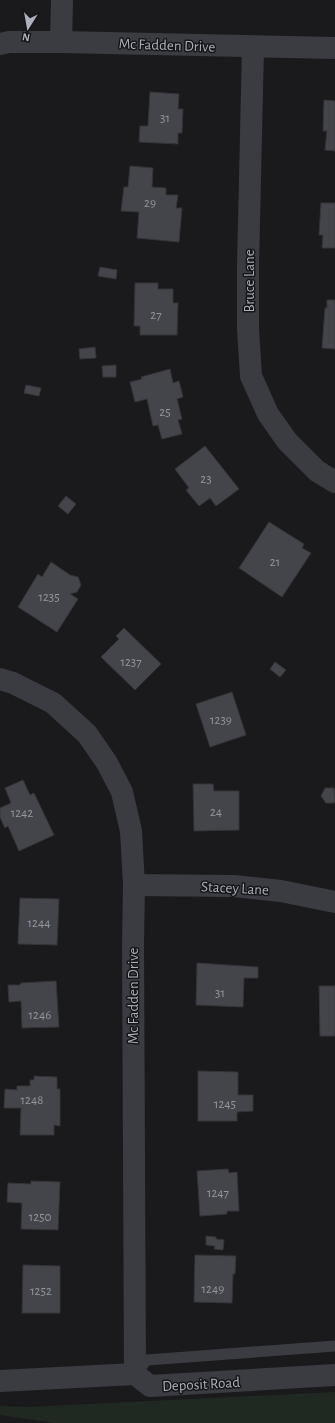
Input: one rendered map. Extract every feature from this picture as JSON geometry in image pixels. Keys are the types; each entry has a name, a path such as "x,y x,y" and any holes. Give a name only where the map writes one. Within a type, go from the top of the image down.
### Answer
{"street":[{"path":"62,0 62,42"},
{"name":"Mc Fadden Drive","path":"0,44 9,42 62,42 335,48"},
{"name":"Bruce Lane","path":"253,47 248,266 248,329 251,376 268,414 287,441 317,471 335,482"},
{"name":"Mc Fadden Drive","path":"0,679 13,683 52,704 87,734 108,763 122,792 131,831 134,885 135,1374"},
{"name":"Stacey Lane","path":"134,885 234,886 281,891 335,902"},
{"path":"0,1381 135,1374"},
{"name":"Deposit Road","path":"135,1374 150,1386 335,1375"}],"lane":[{"path":"135,1374 147,1360 335,1346"}],"shaded area":[{"path":"335,1392 335,1423 54,1423 0,1415 0,1406 28,1407"}],"building":[{"path":"150,92 179,94 178,109 183,109 182,133 178,133 178,144 139,142 140,126 148,126"},
{"path":"324,100 335,101 335,151 325,150 327,131 323,131"},
{"path":"130,166 153,168 152,187 166,188 166,195 178,195 176,208 182,208 179,242 137,238 139,212 121,211 124,187 128,187"},
{"path":"321,203 335,203 335,248 322,248 323,235 319,235"},
{"path":"100,267 117,270 116,279 98,276"},
{"path":"135,283 158,283 158,289 173,289 173,303 178,303 177,335 140,335 140,326 134,326"},
{"path":"327,300 335,300 335,349 322,348"},
{"path":"95,347 96,358 80,359 79,349"},
{"path":"116,365 116,377 103,377 102,366"},
{"path":"170,369 173,383 179,381 183,397 177,399 182,419 178,420 182,434 162,439 158,425 153,426 147,399 135,402 130,382 142,379 141,377"},
{"path":"26,385 41,388 39,396 24,393"},
{"path":"205,446 239,489 216,506 210,498 199,506 186,490 189,488 175,469"},
{"path":"66,496 76,504 68,514 58,506"},
{"path":"269,522 304,544 302,548 311,553 282,597 239,568"},
{"path":"51,562 70,575 78,577 81,585 77,592 70,594 78,599 57,632 18,607 38,574 42,577"},
{"path":"124,628 161,664 135,690 101,657 119,639 116,636"},
{"path":"275,662 286,670 280,677 270,669"},
{"path":"232,692 246,735 210,747 196,704"},
{"path":"23,780 30,795 34,793 54,835 19,851 8,826 5,828 0,817 0,808 11,803 5,788"},
{"path":"193,784 213,784 214,791 239,791 239,830 194,831"},
{"path":"325,788 334,788 334,803 326,803 321,796"},
{"path":"20,898 59,899 57,945 18,944"},
{"path":"197,963 258,967 258,978 244,978 243,1007 196,1005"},
{"path":"56,981 59,1027 22,1028 21,1001 9,1002 8,985"},
{"path":"319,986 335,986 335,1036 320,1036"},
{"path":"198,1071 238,1072 238,1095 253,1095 253,1111 237,1112 237,1121 198,1121"},
{"path":"34,1076 57,1077 57,1089 60,1089 60,1126 54,1125 54,1135 20,1135 21,1108 4,1108 5,1089 17,1090 17,1086 30,1086 30,1080 34,1080"},
{"path":"228,1169 229,1173 237,1172 239,1211 227,1211 227,1214 200,1216 197,1171"},
{"path":"31,1181 60,1182 58,1230 21,1229 22,1203 7,1202 8,1183 31,1184"},
{"path":"206,1236 224,1240 223,1250 214,1249 215,1246 206,1245"},
{"path":"195,1255 236,1256 235,1274 233,1274 232,1303 194,1302"},
{"path":"23,1265 60,1266 60,1313 22,1313"}]}
